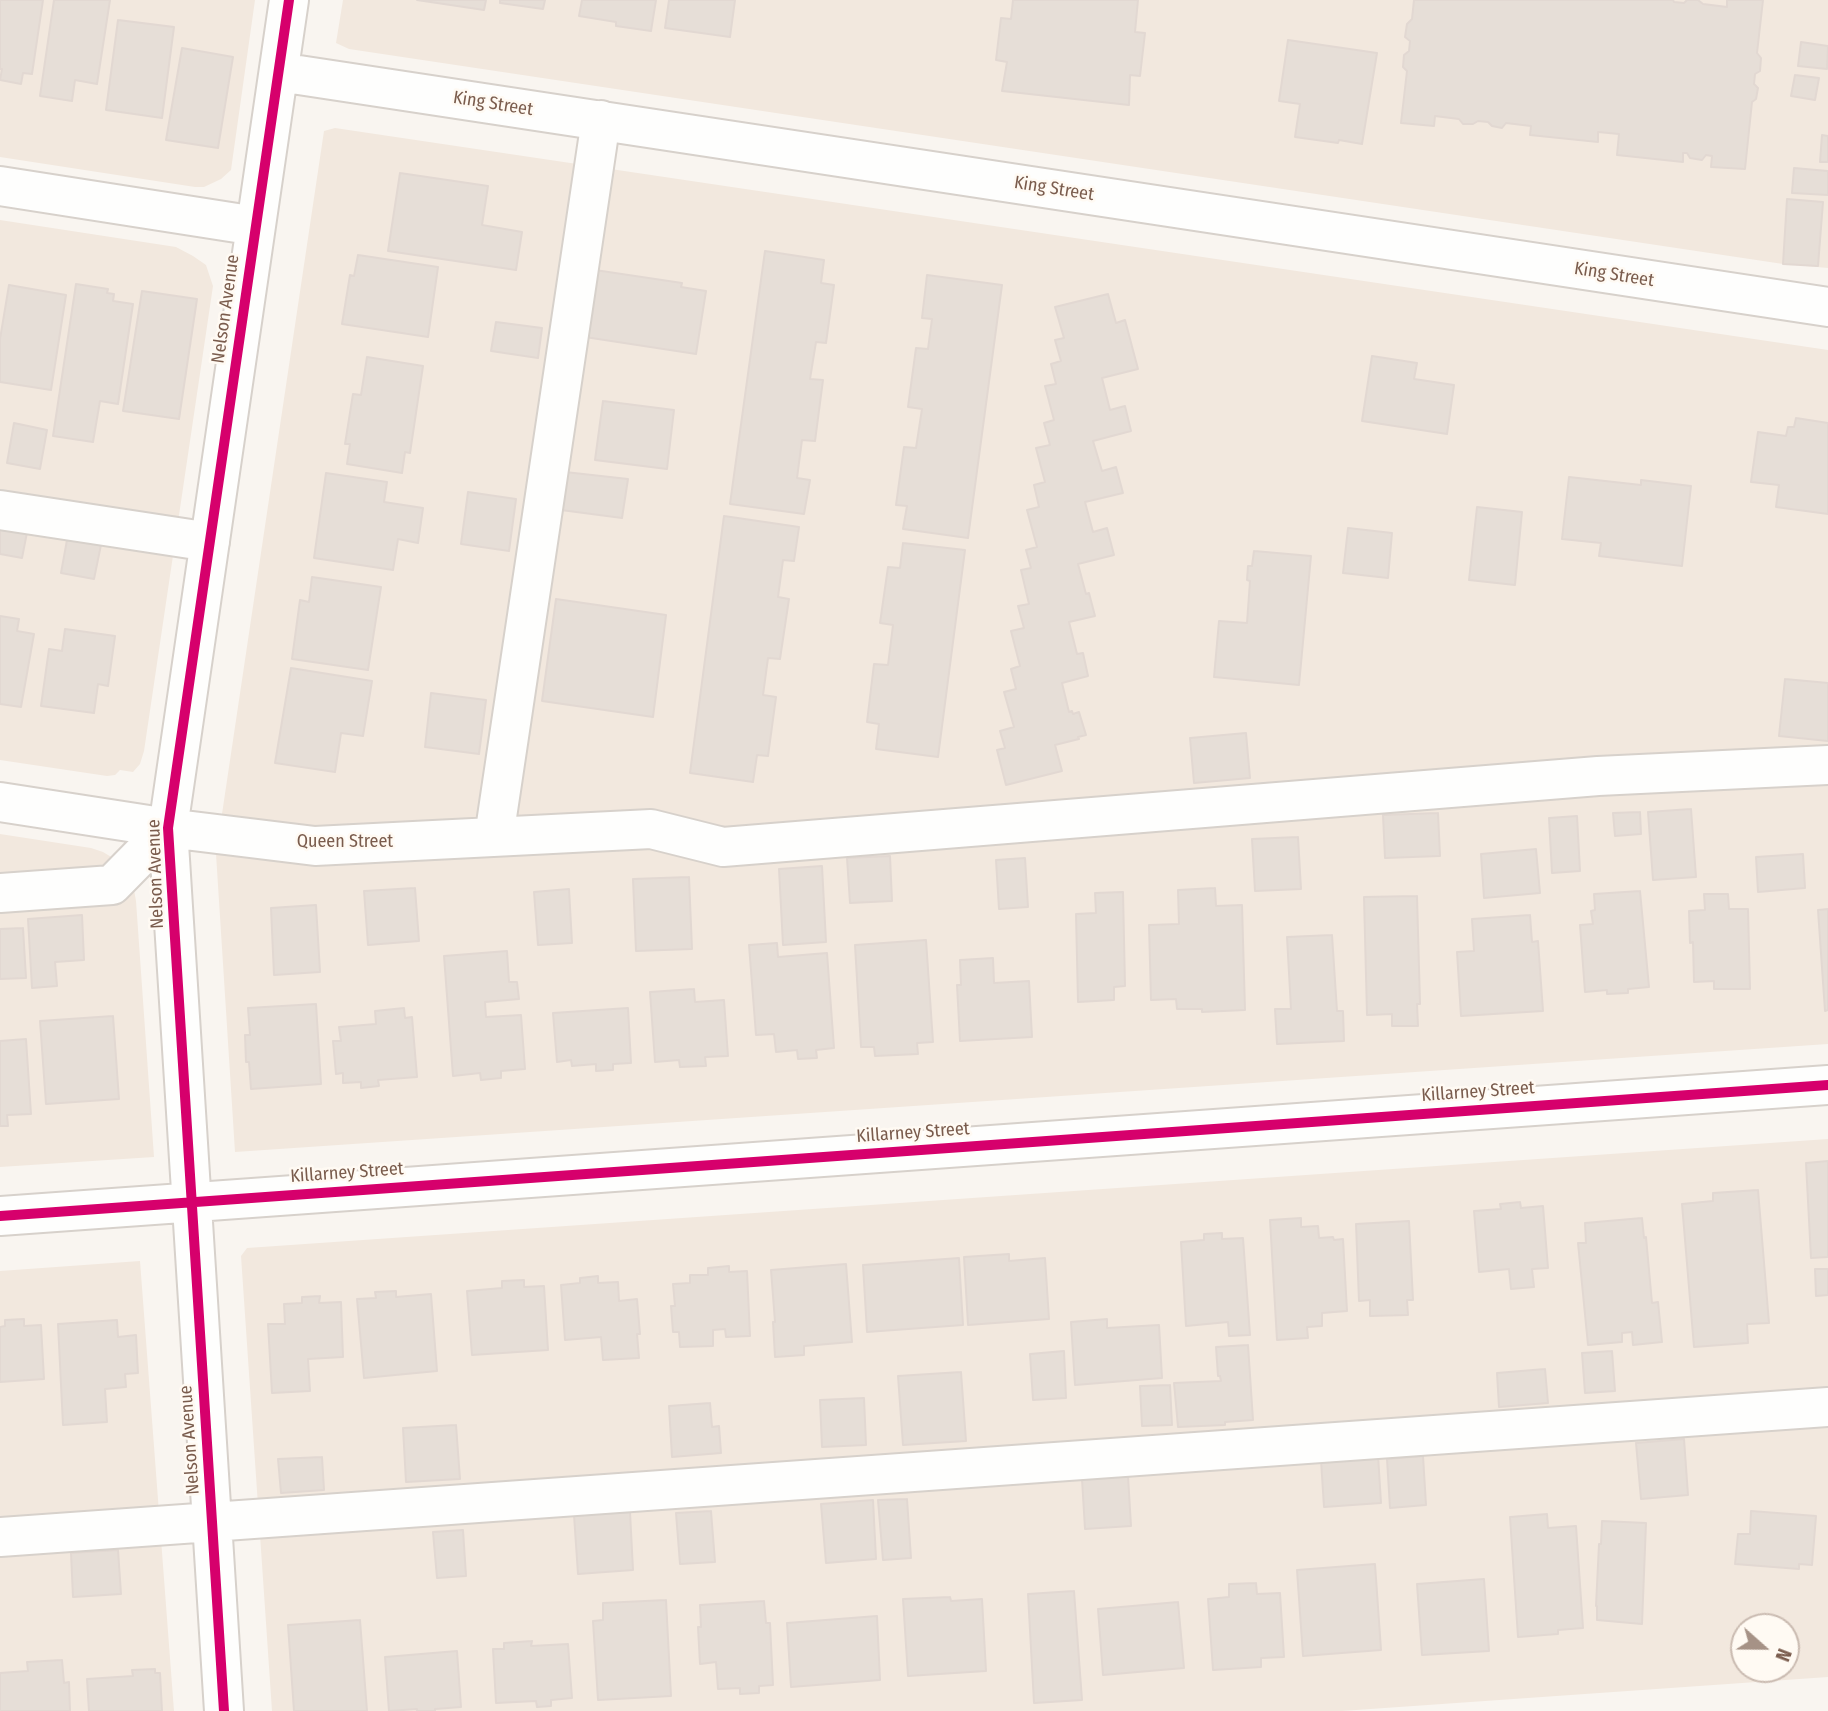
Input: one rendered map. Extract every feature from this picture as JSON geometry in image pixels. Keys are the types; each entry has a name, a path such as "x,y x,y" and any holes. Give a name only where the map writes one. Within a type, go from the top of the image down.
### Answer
{"street":[{"name":"Nelson Avenue","path":"225,1711 168,828 289,0"},
{"name":"King Street","path":"279,72 1828,307"},
{"path":"494,838 601,120"},
{"path":"0,186 256,226"},
{"path":"0,510 210,542"},
{"name":"Queen Street","path":"0,802 168,828 315,846 651,829 723,847 1598,776 1828,765"},
{"path":"0,893 112,884 168,828"},
{"name":"Killarney Street","path":"0,1216 1828,1085"},
{"path":"0,1537 1828,1407"}],"shaded area":[{"path":"0,0 255,0 231,170 221,179 204,187 195,187 0,157"},
{"path":"343,0 1828,0 1828,268 1783,264 349,49 336,43"},
{"path":"335,128 1828,350 1828,1044 235,1152 216,854 324,131"},
{"path":"0,220 176,247 206,265 213,286 144,751 140,764 133,772 120,770 115,775 107,776 0,760"},
{"path":"0,834 103,852 113,858 133,884 154,1157 0,1167"},
{"path":"1828,1139 1828,1677 1800,1679 1800,1613 1730,1613 1730,1683 1742,1683 1342,1711 272,1711 241,1256 247,1248"},
{"path":"140,1261 174,1711 0,1711 0,1271"}],"building":[{"path":"0,0 43,0 32,74 23,73 21,84 0,80"},
{"path":"54,0 110,0 97,84 75,80 72,101 40,96"},
{"path":"417,0 486,0 484,10"},
{"path":"500,0 545,0 543,9 500,3"},
{"path":"582,0 656,0 651,31 616,26 616,22 579,16"},
{"path":"669,0 735,0 730,37 665,28"},
{"path":"1013,0 1138,0 1135,32 1145,33 1140,76 1130,75 1129,105 1002,91 1007,62 996,60 1001,18 1011,19"},
{"path":"1414,0 1673,0 1684,3 1687,0 1698,0 1703,4 1727,7 1727,0 1763,0 1757,53 1761,58 1760,71 1755,74 1754,84 1758,88 1756,99 1752,102 1745,169 1711,167 1712,156 1706,155 1702,160 1690,158 1687,153 1683,153 1683,162 1617,155 1619,134 1598,132 1598,142 1530,135 1531,126 1506,123 1502,128 1478,121 1463,124 1459,119 1435,116 1434,126 1401,123 1407,71 1403,67 1404,55 1409,51 1410,41 1405,37 1407,24 1412,19"},
{"path":"118,20 174,27 162,118 106,110"},
{"path":"1288,40 1377,53 1362,144 1295,137 1300,104 1279,101"},
{"path":"1801,42 1828,46 1827,69 1798,66"},
{"path":"182,48 233,57 218,148 166,140"},
{"path":"1795,75 1819,78 1815,100 1791,96"},
{"path":"1822,135 1828,136 1828,162 1820,162"},
{"path":"1794,168 1828,171 1828,195 1792,193"},
{"path":"400,173 488,186 482,225 522,232 516,270 388,251"},
{"path":"1787,199 1823,202 1818,266 1783,264"},
{"path":"765,251 824,260 821,283 834,285 826,343 816,342 810,379 823,380 815,441 802,440 797,478 810,480 804,514 730,504"},
{"path":"358,255 438,267 428,337 342,324 350,275 354,276"},
{"path":"595,270 682,283 681,287 706,291 696,354 585,337"},
{"path":"927,275 1002,285 968,538 903,529 907,506 896,505 904,447 916,448 922,409 908,407 916,348 928,349 932,319 922,318"},
{"path":"76,284 108,289 107,293 114,294 113,301 133,304 118,404 100,401 93,442 53,436"},
{"path":"9,285 66,295 51,390 0,382 0,339"},
{"path":"142,291 197,299 179,419 123,411"},
{"path":"1108,294 1116,323 1125,320 1138,369 1102,378 1110,410 1125,406 1131,431 1093,441 1102,471 1116,467 1123,493 1085,502 1093,532 1107,528 1114,555 1078,564 1095,616 1069,622 1077,654 1083,653 1088,676 1062,683 1069,712 1079,712 1086,735 1055,745 1062,771 1006,785 997,750 1005,748 1000,731 1014,727 1004,692 1016,689 1011,669 1020,666 1011,631 1024,628 1018,606 1029,604 1021,570 1031,568 1026,550 1037,547 1027,510 1039,507 1034,485 1045,482 1036,448 1050,445 1044,423 1054,420 1045,386 1056,384 1051,364 1061,361 1055,340 1064,338 1055,307"},
{"path":"496,322 542,328 538,358 491,351"},
{"path":"1372,356 1417,363 1414,379 1454,385 1447,434 1362,421"},
{"path":"367,357 423,366 410,453 405,452 402,473 347,464 350,444 345,444 353,394 361,395"},
{"path":"603,401 674,410 667,469 595,460"},
{"path":"1796,418 1828,423 1828,514 1776,507 1779,485 1751,482 1758,432 1786,436 1788,427 1794,427"},
{"path":"14,423 47,430 40,469 7,463"},
{"path":"565,472 628,479 622,518 561,510"},
{"path":"326,473 387,482 384,502 423,508 418,543 398,539 393,570 314,558"},
{"path":"1569,477 1641,485 1641,480 1691,486 1682,566 1599,556 1601,543 1562,539"},
{"path":"468,492 516,499 509,551 461,544"},
{"path":"1477,507 1522,512 1515,585 1469,580"},
{"path":"0,512 30,517 22,558 0,554"},
{"path":"724,516 799,527 794,561 783,560 778,597 789,599 780,659 768,658 763,695 776,697 768,756 757,755 753,782 690,773"},
{"path":"1348,528 1392,533 1388,578 1343,573"},
{"path":"69,529 103,535 94,579 61,573"},
{"path":"903,543 965,550 938,757 876,749 879,724 867,722 874,664 888,665 893,625 880,623 888,567 900,568"},
{"path":"1254,551 1311,556 1299,685 1214,677 1219,621 1247,623 1250,581 1247,580 1248,566 1252,566"},
{"path":"312,577 381,587 368,670 292,659 300,600 309,602"},
{"path":"556,599 666,615 653,717 542,701"},
{"path":"0,616 19,619 17,631 34,634 21,707 0,704"},
{"path":"65,629 115,636 108,686 98,684 94,713 41,706 49,649 62,651"},
{"path":"291,668 372,681 363,736 341,733 335,772 275,763"},
{"path":"1785,679 1828,683 1828,741 1779,736"},
{"path":"431,693 486,700 479,754 425,747"},
{"path":"1246,733 1250,778 1194,783 1190,738"},
{"path":"1691,809 1696,877 1653,880 1648,812"},
{"path":"1640,812 1641,834 1615,836 1613,813"},
{"path":"1438,813 1440,856 1385,858 1383,815"},
{"path":"1577,816 1580,871 1552,873 1549,818"},
{"path":"1298,837 1301,889 1255,891 1252,839"},
{"path":"1536,849 1540,893 1484,898 1481,854"},
{"path":"1803,854 1805,888 1758,892 1756,857"},
{"path":"890,856 892,901 850,903 847,858"},
{"path":"1025,858 1028,907 999,909 996,860"},
{"path":"822,866 826,942 783,945 779,869"},
{"path":"689,877 692,949 636,951 633,879"},
{"path":"415,888 419,941 368,945 364,891"},
{"path":"1215,888 1216,906 1242,905 1245,1010 1202,1012 1202,1009 1177,1009 1176,999 1151,1000 1149,925 1179,924 1178,890"},
{"path":"569,889 572,943 538,945 534,892"},
{"path":"1640,891 1649,987 1628,989 1628,993 1607,994 1607,990 1585,992 1580,925 1593,924 1591,911 1595,910 1594,894"},
{"path":"1123,892 1125,986 1114,987 1114,1000 1078,1002 1076,914 1096,913 1095,893"},
{"path":"1704,894 1728,894 1729,909 1748,909 1750,989 1714,989 1714,981 1694,982 1689,911 1705,910"},
{"path":"1417,896 1420,1004 1417,1004 1418,1026 1392,1026 1392,1014 1367,1015 1364,897"},
{"path":"316,905 320,972 274,975 271,908"},
{"path":"1828,909 1828,1010 1825,1011 1818,910"},
{"path":"82,915 84,960 55,962 57,986 32,988 28,919"},
{"path":"1530,915 1532,942 1538,941 1543,1011 1461,1016 1457,952 1474,951 1472,919"},
{"path":"23,928 26,978 0,979 0,929"},
{"path":"1332,935 1337,1011 1343,1011 1344,1041 1277,1044 1275,1009 1291,1009 1287,937"},
{"path":"926,940 933,1042 917,1043 918,1054 875,1056 874,1047 861,1047 855,945"},
{"path":"777,943 778,957 827,953 834,1048 816,1050 817,1058 798,1059 797,1050 776,1052 774,1034 756,1035 749,945"},
{"path":"507,951 509,982 517,982 519,999 485,1002 486,1017 521,1015 525,1069 501,1071 501,1078 481,1080 480,1073 453,1076 444,956"},
{"path":"993,958 994,983 1029,981 1032,1037 960,1041 957,985 961,985 960,960"},
{"path":"694,989 695,1002 724,1000 728,1056 705,1057 706,1066 680,1067 679,1060 655,1062 650,992"},
{"path":"316,1004 321,1084 251,1089 245,1035 250,1035 248,1008"},
{"path":"404,1008 405,1018 412,1017 417,1077 378,1080 379,1086 361,1088 361,1082 343,1083 343,1073 336,1074 333,1041 341,1041 339,1027 376,1024 375,1011"},
{"path":"628,1008 631,1063 613,1064 613,1070 596,1071 596,1064 572,1066 571,1060 557,1062 553,1013"},
{"path":"113,1016 119,1099 46,1104 40,1021"},
{"path":"26,1039 31,1114 7,1115 8,1126 0,1126 0,1041"},
{"path":"1828,1161 1828,1257 1811,1258 1806,1163"},
{"path":"1758,1190 1769,1323 1747,1324 1748,1343 1694,1347 1682,1204 1713,1201 1713,1193"},
{"path":"1520,1202 1521,1208 1543,1206 1548,1268 1532,1269 1534,1287 1511,1289 1509,1269 1479,1272 1474,1211 1501,1209 1500,1204"},
{"path":"1301,1218 1301,1227 1318,1226 1319,1238 1343,1239 1347,1311 1322,1313 1322,1326 1307,1327 1308,1338 1277,1340 1270,1220"},
{"path":"1642,1218 1652,1303 1658,1302 1662,1342 1633,1345 1632,1332 1622,1333 1622,1342 1588,1345 1578,1243 1586,1243 1585,1223"},
{"path":"1409,1221 1413,1300 1407,1300 1408,1315 1370,1316 1370,1300 1359,1301 1356,1224"},
{"path":"1222,1233 1222,1239 1243,1238 1250,1335 1229,1336 1228,1322 1186,1326 1181,1242 1204,1240 1204,1234"},
{"path":"1009,1254 1009,1261 1045,1258 1049,1319 968,1325 964,1257"},
{"path":"959,1258 963,1325 867,1332 863,1265"},
{"path":"846,1264 852,1342 804,1346 804,1355 775,1357 771,1270"},
{"path":"729,1266 729,1272 747,1271 750,1336 726,1337 725,1329 713,1330 713,1346 680,1347 679,1332 673,1332 673,1284 690,1283 690,1275 708,1275 708,1268"},
{"path":"1815,1269 1828,1269 1828,1295 1816,1296"},
{"path":"598,1276 598,1283 618,1282 619,1301 637,1299 639,1358 603,1360 601,1337 565,1340 561,1285 580,1283 580,1278"},
{"path":"524,1280 524,1287 544,1286 548,1350 472,1355 467,1291 502,1288 502,1281"},
{"path":"396,1291 396,1297 431,1294 437,1371 364,1378 357,1299 376,1298 375,1292"},
{"path":"320,1296 319,1303 341,1302 343,1357 308,1359 310,1391 272,1393 268,1324 285,1324 284,1304 302,1303 302,1297"},
{"path":"24,1319 24,1326 41,1325 44,1379 0,1382 0,1327 5,1326 5,1320"},
{"path":"1107,1319 1107,1328 1159,1325 1162,1378 1075,1385 1071,1322"},
{"path":"117,1320 118,1337 136,1335 138,1373 125,1374 126,1387 105,1389 107,1422 63,1425 58,1324"},
{"path":"1248,1345 1253,1420 1225,1422 1225,1425 1178,1427 1174,1383 1221,1381 1218,1376 1216,1347"},
{"path":"1064,1351 1066,1398 1033,1400 1030,1354"},
{"path":"1612,1351 1615,1391 1585,1393 1582,1353"},
{"path":"1545,1369 1548,1403 1499,1407 1497,1373"},
{"path":"961,1372 966,1441 903,1445 898,1376"},
{"path":"1170,1385 1172,1425 1142,1426 1140,1386"},
{"path":"864,1398 866,1445 822,1447 820,1400"},
{"path":"710,1403 712,1427 719,1426 721,1453 672,1457 669,1406"},
{"path":"456,1425 460,1479 406,1482 403,1428"},
{"path":"1684,1439 1688,1495 1641,1499 1636,1443"},
{"path":"1378,1455 1381,1503 1324,1507 1321,1460"},
{"path":"1423,1456 1426,1505 1390,1508 1387,1459"},
{"path":"322,1457 324,1490 281,1493 278,1459"},
{"path":"1128,1476 1131,1526 1085,1529 1082,1479"},
{"path":"907,1499 911,1558 883,1560 878,1500"},
{"path":"873,1500 876,1559 826,1563 821,1504"},
{"path":"711,1511 715,1562 680,1564 676,1513"},
{"path":"1751,1511 1816,1516 1812,1565 1799,1564 1799,1569 1735,1564 1738,1534 1750,1534"},
{"path":"630,1512 633,1570 578,1574 574,1515"},
{"path":"1547,1514 1548,1528 1576,1526 1583,1628 1558,1630 1558,1634 1518,1637 1510,1517"},
{"path":"1602,1521 1646,1523 1642,1624 1597,1620"},
{"path":"463,1530 466,1576 437,1578 433,1532"},
{"path":"118,1550 121,1594 73,1597 71,1553"},
{"path":"1375,1564 1381,1650 1303,1656 1297,1570"},
{"path":"1484,1579 1489,1651 1422,1655 1417,1584"},
{"path":"1256,1583 1257,1594 1280,1593 1284,1657 1261,1658 1261,1667 1213,1670 1208,1599 1229,1597 1229,1584"},
{"path":"1074,1591 1082,1700 1034,1703 1028,1594"},
{"path":"950,1597 951,1601 982,1599 986,1671 908,1676 903,1599"},
{"path":"666,1600 671,1696 598,1700 593,1621 603,1620 603,1603"},
{"path":"764,1601 766,1623 770,1623 773,1685 759,1686 759,1693 740,1694 740,1688 718,1689 716,1662 700,1664 700,1605"},
{"path":"1178,1602 1184,1668 1103,1675 1098,1609"},
{"path":"877,1616 880,1680 791,1687 787,1623"},
{"path":"360,1620 367,1711 294,1711 288,1625"},
{"path":"532,1641 531,1646 568,1644 572,1698 551,1700 551,1706 537,1707 536,1701 496,1703 493,1649 504,1649 504,1643"},
{"path":"457,1651 461,1707 435,1711 389,1711 385,1657"},
{"path":"62,1660 64,1683 69,1682 70,1711 0,1711 0,1673 28,1671 27,1662"},
{"path":"155,1669 155,1673 160,1673 162,1711 89,1711 87,1679 133,1676 132,1670"}],"cycle path":[{"path":"224,1711 168,828 289,0"},
{"path":"0,1216 1828,1085"}]}
